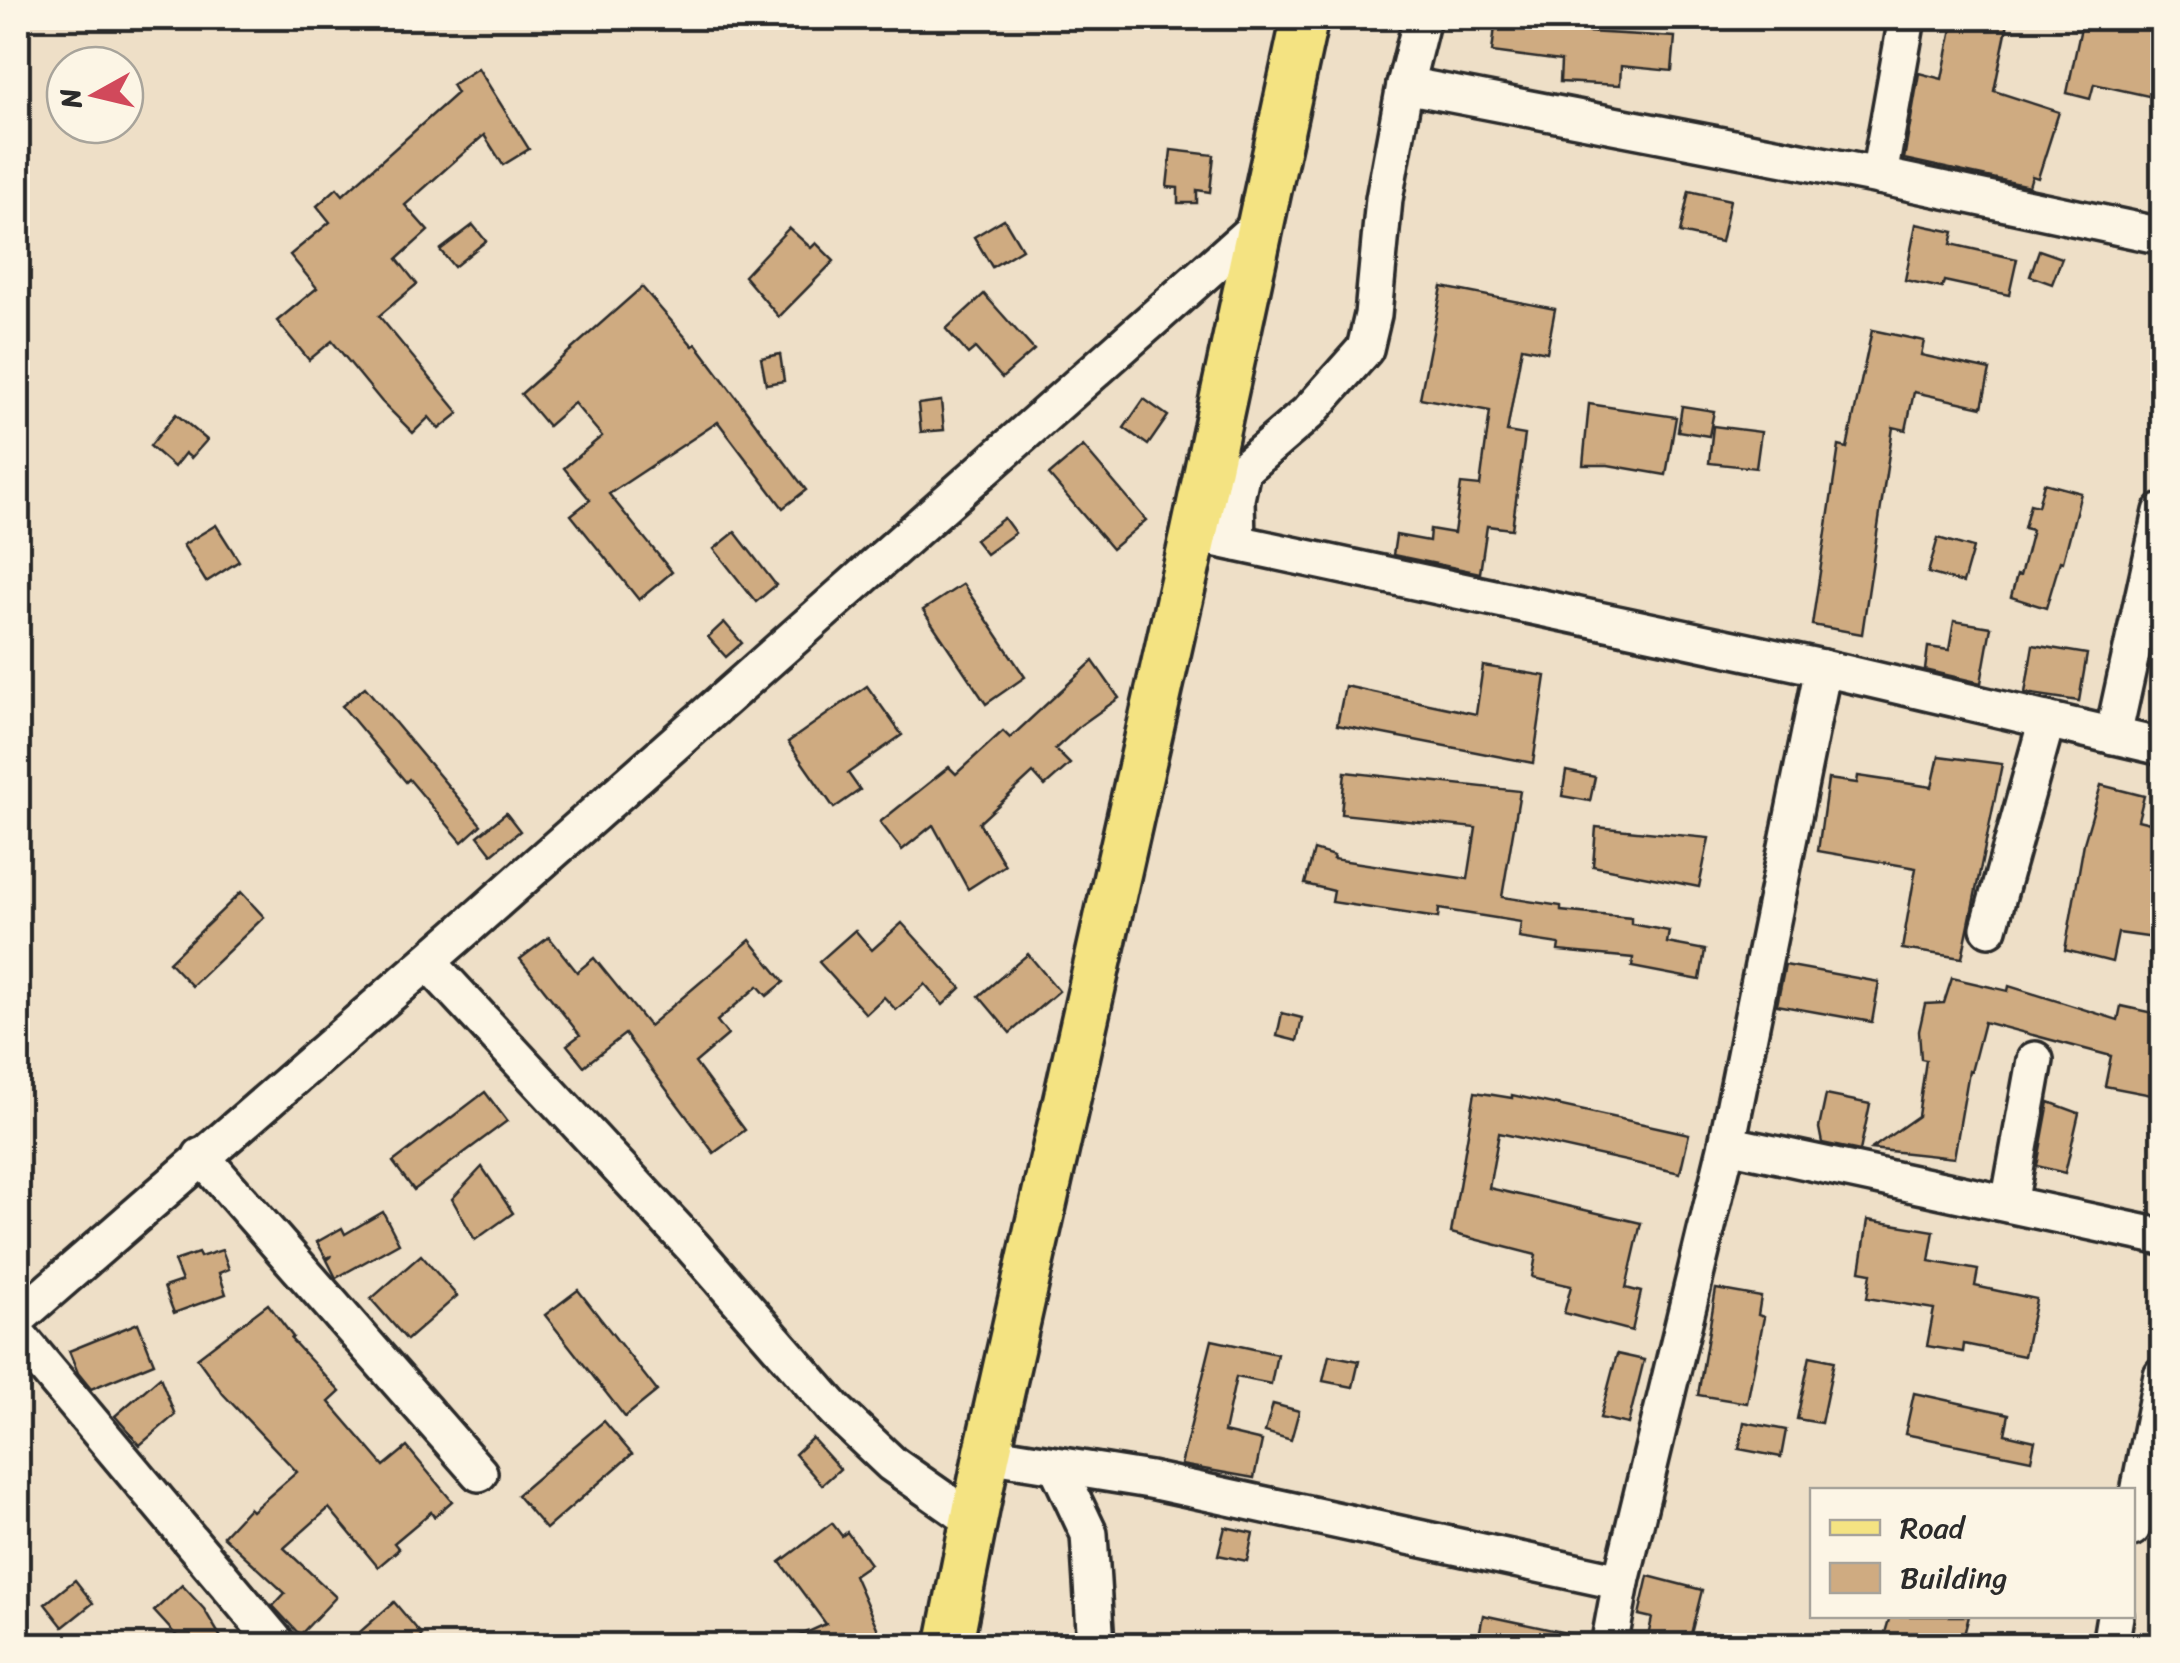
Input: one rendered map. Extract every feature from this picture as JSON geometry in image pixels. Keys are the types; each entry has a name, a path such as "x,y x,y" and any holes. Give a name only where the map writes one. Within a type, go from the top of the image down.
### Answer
{"main road":[{"path":"949,1646 988,1454 1215,538 1259,224 1305,18"}],"street":[{"path":"1422,18 1404,85 1384,199 1373,314 1364,350 1308,414 1242,470 1236,499 1215,538 1823,668 2162,747"},
{"path":"1879,176 1907,18"},
{"path":"1404,85 1879,176 2162,236"},
{"path":"18,1318 428,962 1259,224"},
{"path":"2113,736 2162,512"},
{"path":"1609,1646 1727,1144 1823,668"},
{"path":"1989,928 2048,720"},
{"path":"428,962 692,1246 834,1410 892,1464 975,1522"},
{"path":"2009,1204 2035,1060"},
{"path":"1727,1144 2162,1237"},
{"path":"201,1156 480,1473"},
{"path":"18,1336 279,1646"},
{"path":"2135,1513 2162,1375"},
{"path":"988,1454 1150,1480 1621,1582"},
{"path":"1057,1466 1089,1534 1096,1646"},
{"path":"2110,1646 2116,1618"}],"building":[{"path":"1496,18 1537,18 1535,29 1675,37 1672,71 1621,66 1620,85 1560,82 1561,61 1492,52"},
{"path":"1954,18 2009,18 1994,91 2059,112 2038,178 2032,176 2029,186 1904,159 1919,73 1942,79"},
{"path":"2083,18 2143,18 2162,22 2162,99 2094,84 2090,99 2067,93"},
{"path":"478,68 529,149 503,165 484,135 405,205 428,231 397,259 417,284 379,316 459,413 439,429 429,417 413,433 332,341 309,360 277,321 317,288 290,255 330,222 317,206 337,188 343,195 457,93 452,85"},
{"path":"1171,150 1214,155 1210,192 1197,190 1197,203 1178,203 1178,188 1167,187"},
{"path":"1689,191 1730,200 1721,242 1680,233"},
{"path":"1004,219 1022,249 992,267 974,237"},
{"path":"1916,224 1954,232 1951,244 2017,259 2009,295 1944,281 1942,288 1905,280"},
{"path":"473,225 486,241 454,267 440,250"},
{"path":"789,228 811,248 816,243 834,261 779,317 744,276"},
{"path":"2039,250 2062,258 2052,284 2030,276"},
{"path":"642,287 693,346 696,344 806,490 783,508 718,422 609,494 672,572 639,600 571,515 590,500 564,468 602,436 574,403 548,426 521,394"},
{"path":"1442,287 1555,309 1547,352 1522,347 1507,432 1525,435 1512,529 1487,526 1480,573 1393,555 1396,535 1429,541 1430,529 1454,533 1461,484 1480,486 1490,411 1420,398"},
{"path":"984,294 1034,350 1002,378 975,348 968,354 946,329"},
{"path":"1872,330 1924,341 1921,355 1990,370 1982,407 1914,392 1906,430 1893,427 1862,634 1812,625 1839,446 1847,448"},
{"path":"780,354 784,381 766,384 761,358"},
{"path":"1144,399 1168,416 1148,445 1124,428"},
{"path":"941,401 944,430 921,432 918,404"},
{"path":"1589,404 1676,417 1666,475 1583,465"},
{"path":"1682,406 1714,411 1709,436 1678,431"},
{"path":"176,414 207,440 191,458 185,453 174,467 150,446"},
{"path":"1713,426 1761,432 1756,468 1709,463"},
{"path":"1083,446 1146,520 1112,549 1049,475"},
{"path":"2044,483 2081,493 2046,608 2011,597 2032,530 2024,528 2030,504 2038,506"},
{"path":"1004,518 1015,533 986,554 975,540"},
{"path":"216,525 239,561 206,582 183,545"},
{"path":"735,532 776,585 756,602 714,549"},
{"path":"1938,538 1973,548 1963,583 1928,573"},
{"path":"963,584 1025,677 986,704 923,610"},
{"path":"1954,621 1991,627 1981,683 1925,670 1928,647 1949,650"},
{"path":"724,622 742,643 726,657 708,637"},
{"path":"2033,645 2087,654 2079,701 2025,693"},
{"path":"1093,661 1119,698 1055,749 1070,764 1045,786 1033,773 979,823 1005,865 968,889 933,825 902,850 880,822 949,767 956,774 1003,731 1010,738"},
{"path":"1483,666 1546,676 1533,763 1337,725 1345,686 1476,714"},
{"path":"867,686 902,735 848,773 860,790 834,808 788,742"},
{"path":"365,687 481,825 462,842 342,706"},
{"path":"1939,756 2002,764 1962,958 1902,949 1916,868 1818,851 1828,779 1857,783 1858,776 1932,787"},
{"path":"1566,771 1595,777 1590,801 1562,796"},
{"path":"1345,772 1520,791 1502,897 1561,906 1561,911 1631,918 1631,924 1669,931 1667,943 1705,950 1700,980 1632,967 1633,958 1558,951 1559,944 1519,938 1521,922 1439,909 1438,918 1332,902 1334,891 1305,884 1314,850 1334,856 1333,859 1468,879 1476,828 1341,814"},
{"path":"2101,785 2144,796 2138,820 2162,826 2162,939 2118,933 2112,962 2065,950 2084,843"},
{"path":"506,813 520,831 492,854 478,836"},
{"path":"1596,827 1709,838 1699,887 1593,866"},
{"path":"241,892 264,917 192,986 169,962"},
{"path":"902,923 961,988 943,1005 925,984 896,1010 884,997 866,1014 819,962 855,930 872,950"},
{"path":"549,937 577,972 594,958 649,1026 750,940 784,982 767,996 758,986 717,1021 728,1035 695,1063 745,1130 714,1153 625,1034 584,1066 567,1045 580,1035 520,959"},
{"path":"1028,954 1059,991 1010,1033 979,996"},
{"path":"1785,965 1879,982 1872,1022 1777,1005"},
{"path":"1952,978 2008,991 2009,986 2118,1020 2121,1006 2162,1015 2162,1097 2105,1086 2111,1056 1984,1022 1969,1071 1954,1158 1871,1149 1918,1116 1926,1060 1921,1059 1919,1031 1925,1004 1944,1003"},
{"path":"1282,1013 1302,1018 1297,1041 1277,1036"},
{"path":"485,1092 507,1121 414,1190 393,1162"},
{"path":"1475,1092 1512,1095 1689,1134 1680,1173 1499,1133 1489,1188 1641,1223 1626,1288 1641,1292 1632,1331 1564,1313 1571,1286 1532,1277 1536,1255 1451,1233"},
{"path":"1826,1095 1870,1104 1860,1151 1822,1143 1819,1128"},
{"path":"2049,1102 2079,1113 2065,1173 2037,1166"},
{"path":"482,1167 513,1213 475,1240 452,1199"},
{"path":"383,1212 399,1243 336,1278 327,1260 332,1256 326,1258 317,1242 342,1228 345,1234"},
{"path":"1868,1220 1934,1231 1929,1261 1978,1270 1975,1286 2036,1299 2024,1356 1964,1344 1963,1352 1927,1346 1934,1309 1867,1298 1871,1273 1860,1271"},
{"path":"222,1250 229,1269 219,1273 226,1294 174,1313 164,1287 182,1281 174,1261"},
{"path":"421,1255 457,1296 407,1340 371,1299"},
{"path":"1716,1289 1761,1297 1758,1315 1764,1317 1747,1403 1698,1395"},
{"path":"578,1290 657,1391 625,1417 545,1315"},
{"path":"268,1304 291,1339 340,1392 329,1402 384,1466 407,1447 452,1501 434,1517 431,1512 394,1543 399,1549 378,1567 329,1508 284,1548 336,1597 300,1635 273,1606 285,1593 223,1536 249,1508 252,1511 297,1472 223,1394 197,1358"},
{"path":"138,1323 154,1363 91,1389 78,1373 69,1351"},
{"path":"1212,1340 1277,1354 1271,1384 1236,1377 1224,1432 1262,1441 1254,1478 1181,1465"},
{"path":"1617,1354 1644,1360 1628,1424 1600,1418"},
{"path":"1329,1355 1359,1361 1353,1387 1323,1381"},
{"path":"1810,1356 1834,1361 1821,1423 1797,1419"},
{"path":"160,1377 175,1415 140,1445 115,1416"},
{"path":"1914,1393 2009,1414 2005,1434 2035,1441 2031,1460 1905,1434"},
{"path":"1273,1404 1299,1411 1291,1440 1265,1432"},
{"path":"604,1421 632,1454 546,1529 517,1495"},
{"path":"1744,1422 1786,1430 1781,1457 1739,1449"},
{"path":"812,1438 840,1469 822,1485 795,1454"},
{"path":"832,1523 842,1536 847,1532 870,1564 854,1575 885,1646 777,1646 826,1624 780,1562"},
{"path":"1225,1527 1253,1533 1247,1561 1218,1555"},
{"path":"1648,1576 1702,1590 1688,1646 1646,1646 1652,1618 1639,1615"},
{"path":"75,1580 93,1603 63,1627 45,1604"},
{"path":"182,1585 204,1609 226,1646 186,1646 154,1611"},
{"path":"394,1602 422,1635 409,1646 344,1646"},
{"path":"1483,1615 1585,1637 1584,1646 1477,1646"},
{"path":"1889,1618 1968,1618 1961,1646 1928,1646 1885,1633"}]}
